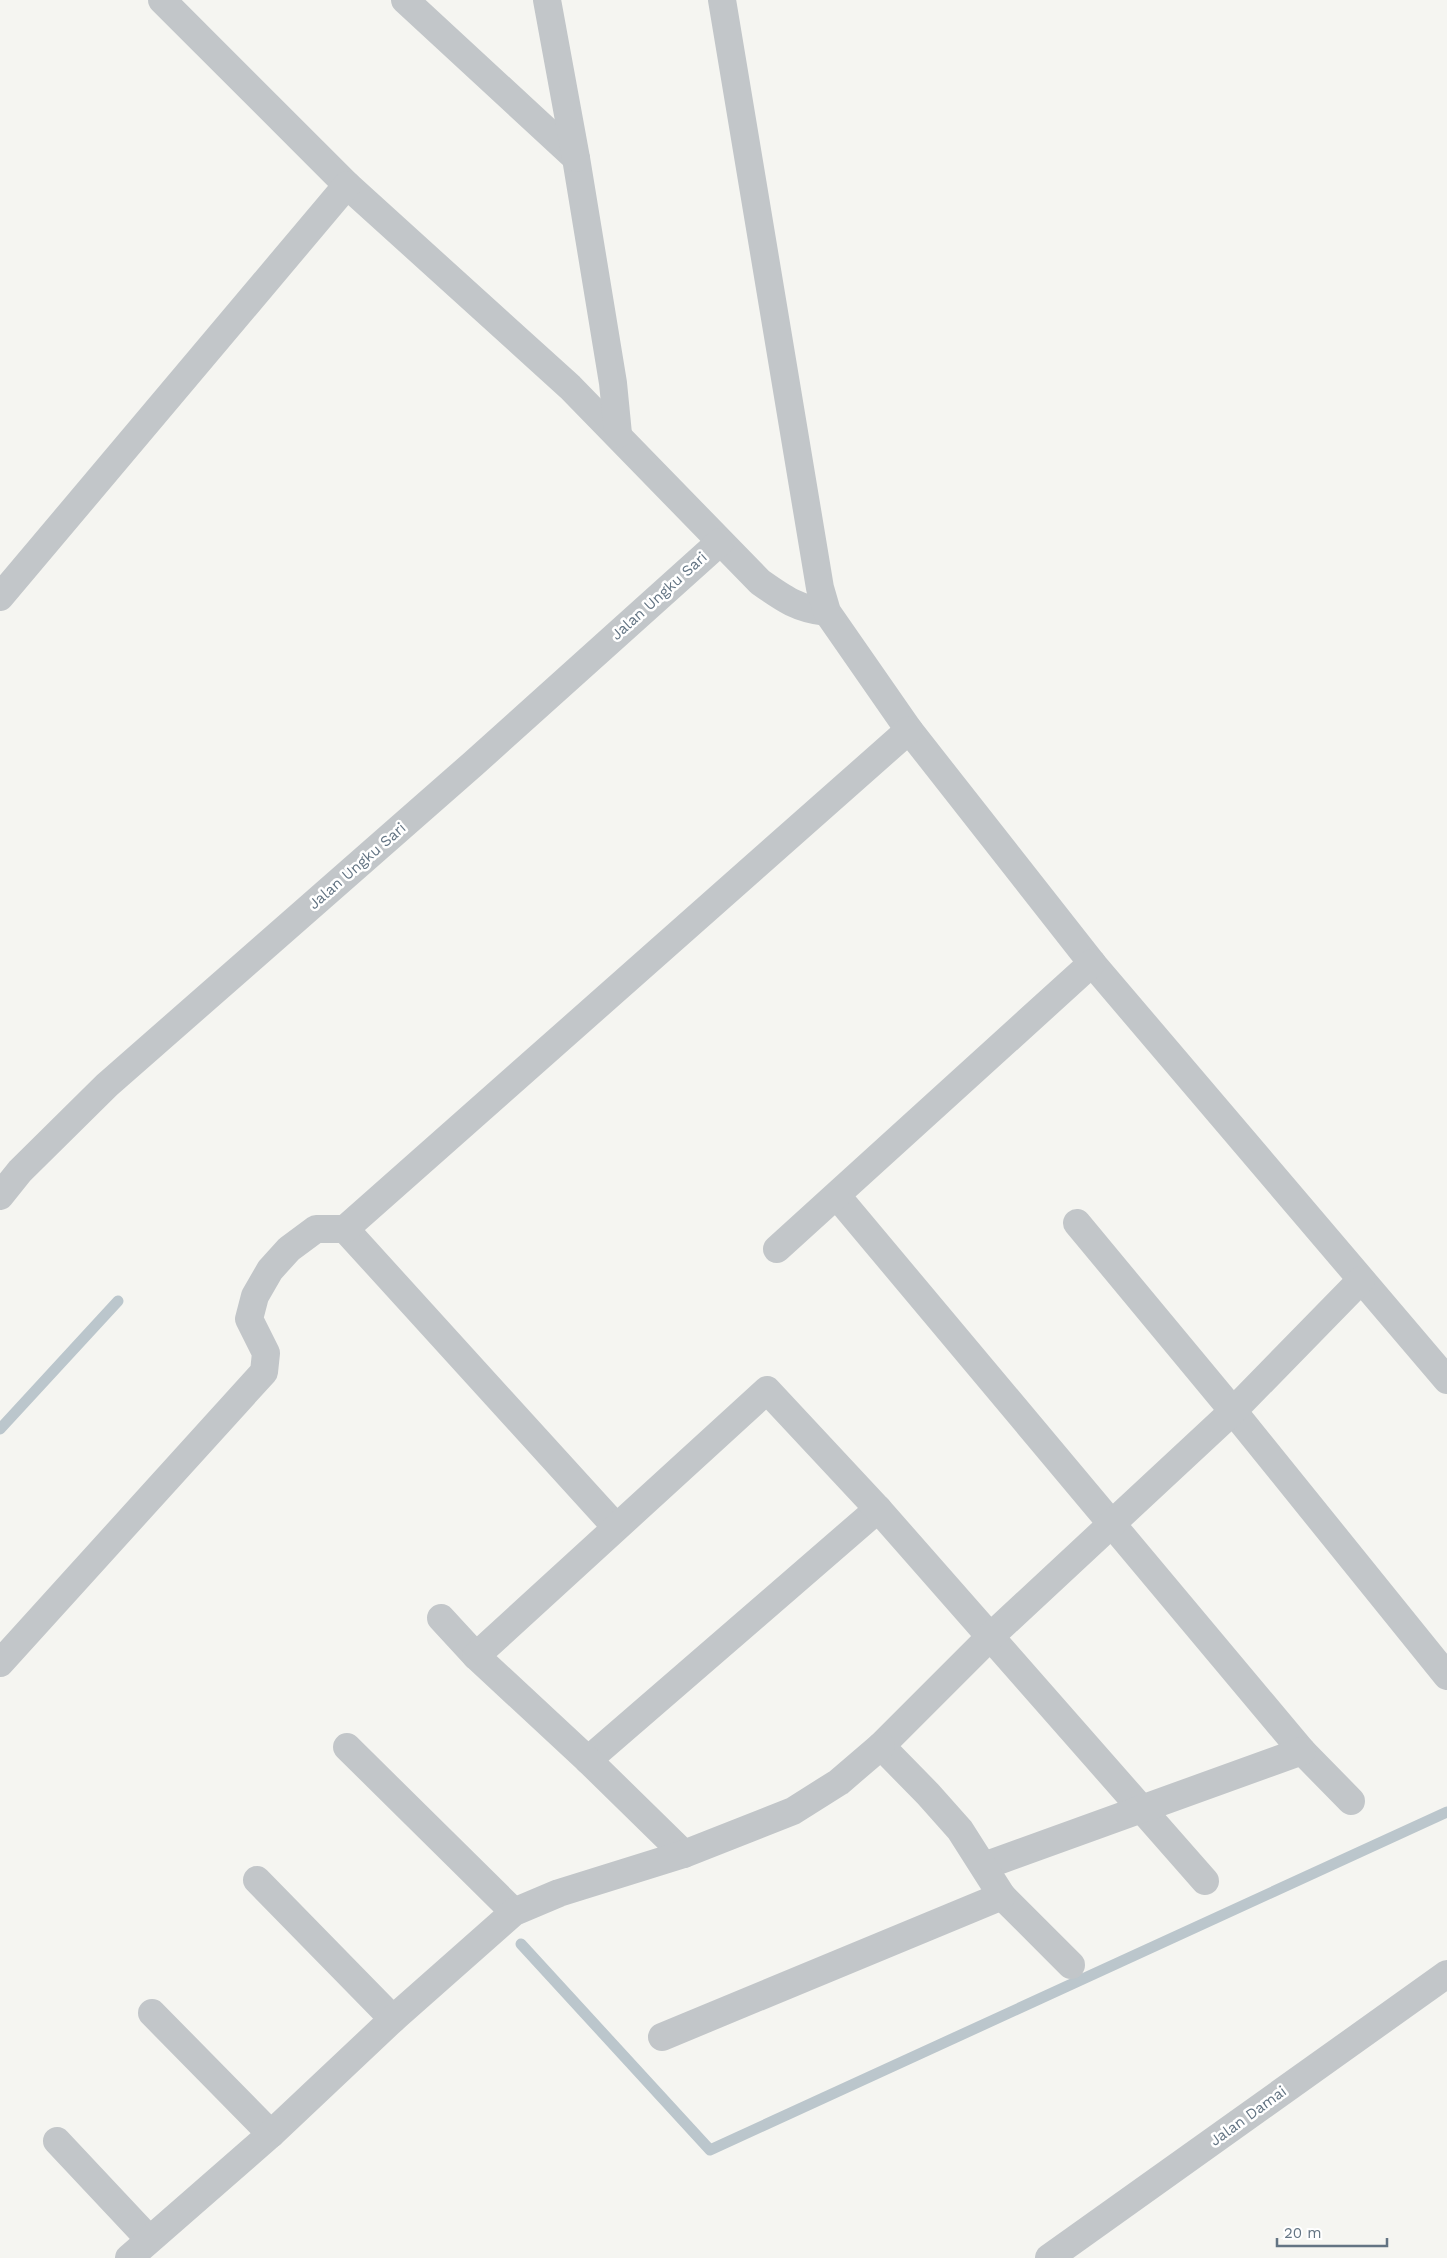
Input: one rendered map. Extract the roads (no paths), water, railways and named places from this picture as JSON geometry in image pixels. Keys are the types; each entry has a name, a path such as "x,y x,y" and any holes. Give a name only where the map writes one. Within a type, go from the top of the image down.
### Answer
{"street":[{"path":"162,0 347,185 570,387 618,434 760,582 785,599 807,610 827,612"},
{"path":"405,0 576,158"},
{"path":"547,0 576,158 612,383 618,434"},
{"path":"722,0 820,588 827,612 909,730 1092,963 1447,1380"},
{"path":"0,597 347,185"},
{"name":"Jalan Ungku Sari","path":"4,1184 107,1085 474,764 720,542"},
{"path":"0,1663 264,1372 266,1353 249,1319 255,1296 270,1270 289,1249 316,1229 345,1229 909,730"},
{"path":"777,1249 1092,963"},
{"path":"837,1196 1302,1751 1351,1801"},
{"path":"1077,1223 1447,1676"},
{"path":"345,1229 616,1527"},
{"path":"129,2258 271,2134 393,2019 514,1912 559,1893 684,1854 793,1811 839,1782 881,1746 990,1637 1232,1411 1361,1280"},
{"path":"476,1656 767,1390 878,1509 1205,1881"},
{"path":"588,1760 878,1509"},
{"path":"441,1618 476,1656 588,1760 684,1854"},
{"path":"881,1746 954,1822 1002,1896 1070,1965"},
{"path":"346,1747 514,1912"},
{"path":"984,1866 1302,1751"},
{"path":"257,1880 393,2019"},
{"path":"662,2037 1002,1896"},
{"name":"Jalan Damai","path":"1049,2258 1447,1974"},
{"path":"152,2013 271,2134"},
{"path":"57,2141 150,2239"}],"waterway":[{"path":"0,1429 118,1301"},
{"path":"521,1944 710,2150 1447,1812"}]}
